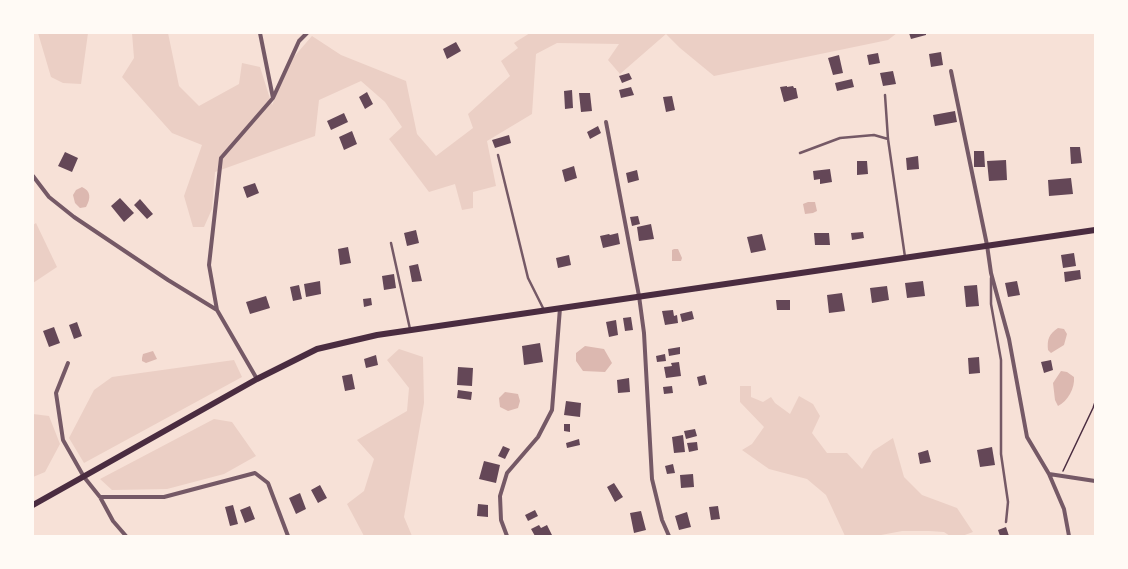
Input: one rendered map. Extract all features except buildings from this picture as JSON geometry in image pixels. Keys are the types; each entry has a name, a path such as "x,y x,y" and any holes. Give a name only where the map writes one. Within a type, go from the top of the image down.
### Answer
{"main road":[{"path":"33,505 257,379 317,349 377,335 1095,230"}],"street":[{"path":"260,33 274,98"},
{"path":"257,379 217,310 209,265 221,158 274,98 299,42 307,33"},
{"path":"951,71 987,246 991,273 1009,339 1027,437 1048,474 1064,509 1069,536"},
{"path":"606,122 639,296 644,333 652,479 662,520 669,536"},
{"path":"33,176 49,197 74,217 168,280 217,310"},
{"path":"507,536 501,520 500,496 507,473 538,438 552,410 560,308"},
{"path":"68,364 56,393 63,440 84,477 100,497 113,521 126,536"},
{"path":"100,497 164,497 255,473 268,483 288,536"},
{"path":"1048,474 1095,481"}],"lane":[{"path":"885,95 888,139 905,257"},
{"path":"800,153 840,138 874,135 888,139"},
{"path":"498,155 528,278 544,310"},
{"path":"391,243 410,330"},
{"path":"991,273 991,304 1001,360 1001,454 1008,502 1006,522"}],"path":[{"path":"1061,476 1095,402"}],"shaded area":[{"path":"38,33 88,33 81,84 63,83 51,77"},
{"path":"132,33 168,33 179,86 199,106 239,84 242,63 260,67 272,105 292,59 312,36 341,55 406,81 417,134 436,156 473,128 468,114 510,76 501,61 518,48 514,43 530,33 897,33 888,40 714,76 680,48 666,34 620,74 608,60 619,44 557,43 536,54 532,114 487,141 496,186 473,192 473,208 462,210 455,184 429,192 389,139 402,127 385,102 361,81 319,100 315,136 215,172 212,209 204,227 193,227 184,196 202,145 172,133 122,77 134,58"},
{"path":"82,187 89,193 89,201 86,207 80,208 75,203 73,195 76,190"},
{"path":"815,202 817,211 805,214 803,204"},
{"path":"36,223 57,267 33,283 33,225"},
{"path":"678,249 682,258 681,261 672,261 672,250"},
{"path":"1058,328 1064,329 1067,334 1064,345 1051,353 1048,350 1048,340 1052,332"},
{"path":"585,346 604,349 612,363 605,372 583,371 576,361 576,353"},
{"path":"399,349 423,357 424,403 404,517 412,536 364,536 347,504 364,491 374,459 357,440 407,411 409,388 387,360"},
{"path":"153,351 157,359 146,363 142,361 143,354"},
{"path":"234,360 242,377 84,463 69,438 94,390 112,377"},
{"path":"1061,371 1067,372 1074,377 1074,381 1068,398 1058,406 1055,400 1053,383"},
{"path":"740,386 751,386 751,397 763,402 771,397 775,403 790,414 799,396 813,404 820,416 812,433 827,453 847,453 862,469 873,451 893,438 904,477 922,495 957,508 973,532 962,536 950,536 944,532 902,531 876,536 845,536 826,495 807,479 769,469 742,450 752,444 764,427 740,402"},
{"path":"505,392 518,394 520,401 518,408 508,411 500,407 499,398"},
{"path":"33,414 49,416 60,444 45,472 33,477"},
{"path":"214,419 232,422 256,456 224,474 167,489 112,490 100,479"}]}
